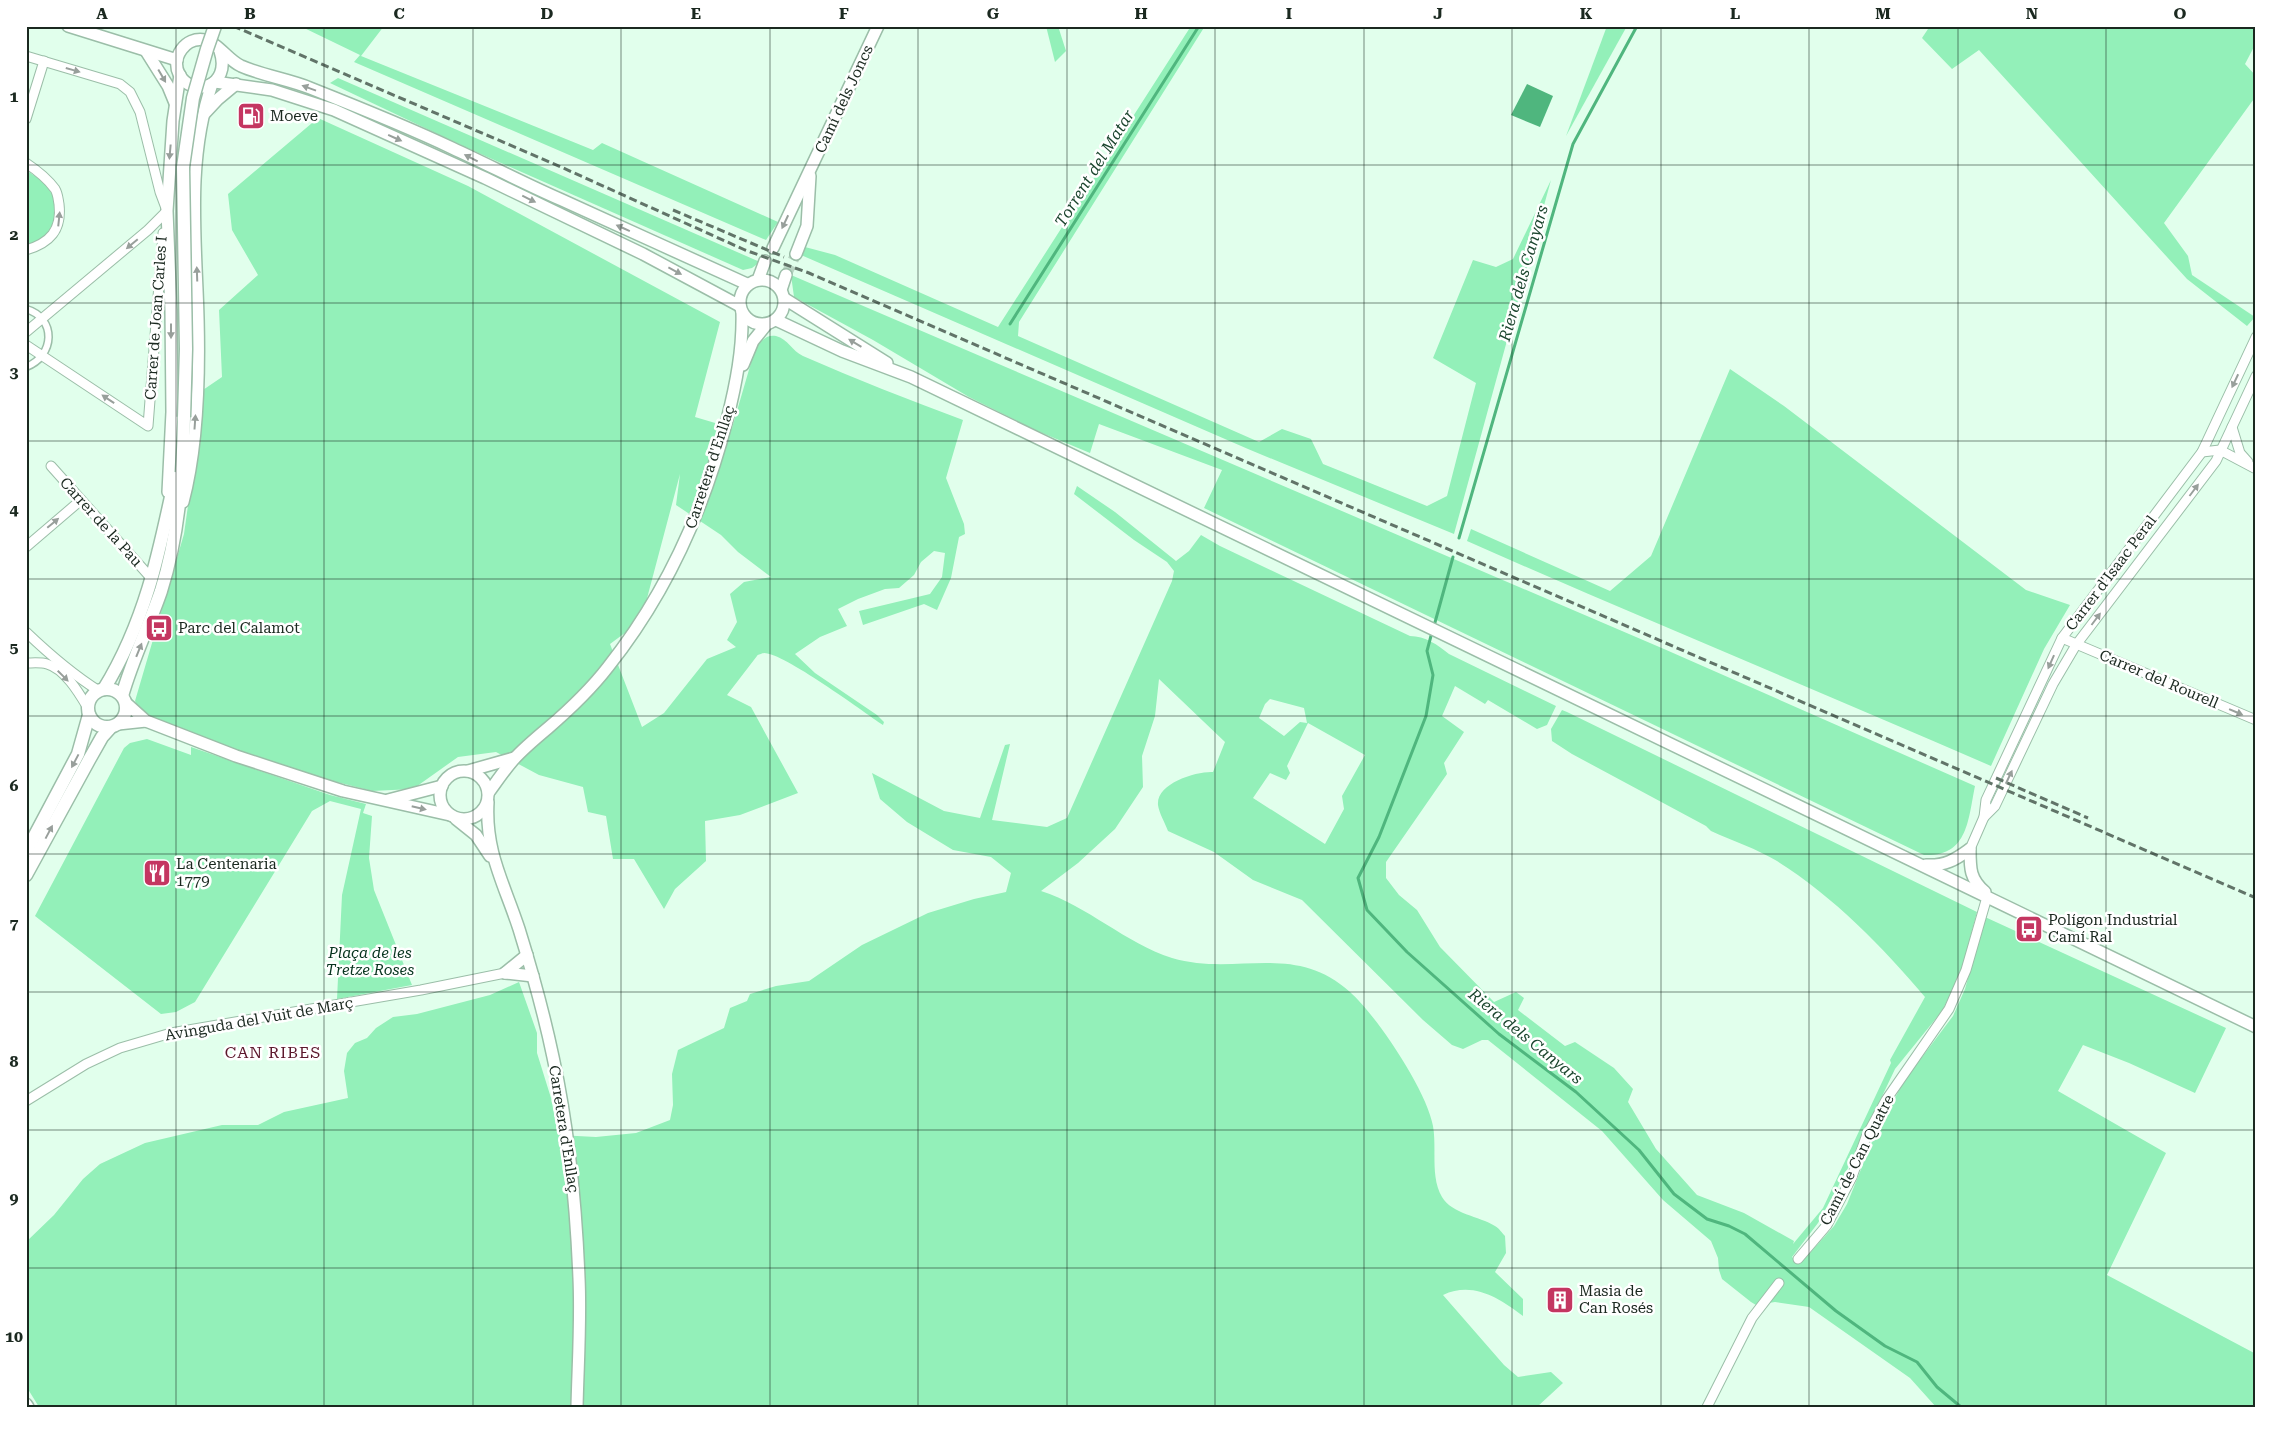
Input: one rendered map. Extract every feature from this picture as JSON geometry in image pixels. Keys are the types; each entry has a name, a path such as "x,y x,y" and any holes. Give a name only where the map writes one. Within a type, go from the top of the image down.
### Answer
{"main road":[{"path":"26,875 102,737 125,715 124,700 162,588 184,416 186,349 183,167 193,98 215,26"},
{"path":"26,852 78,754 91,697 102,690 127,649 172,520"},
{"path":"102,690 116,691 124,700"},
{"path":"88,712 98,725 114,726"}],"street":[{"path":"68,26 177,60"},
{"name":"Camí dels Joncs","path":"773,248 878,26"},
{"path":"172,520 171,310 166,211 168,172 175,103 180,75 177,60 183,47 197,40 210,42 239,65 276,79 303,85 404,126 753,282 772,282 783,295 911,377"},
{"path":"146,51 168,86 175,103"},
{"path":"172,520 188,484 197,393 198,296 194,170 204,114 213,83 223,70 224,62 220,51"},
{"path":"26,56 120,84 130,92 140,112 166,211"},
{"path":"26,119 44,61"},
{"path":"180,75 190,84 198,87 213,83 236,84 272,90 334,110 485,178 643,254 741,309 746,318 755,324 771,323 911,377 2256,1027"},
{"path":"204,114 236,84"},
{"path":"152,162 160,171 189,173 194,170"},
{"path":"26,164 44,175 57,192 60,212 58,227 48,239 40,245 26,250"},
{"name":"Camí dels Joncs","path":"796,254 807,226 810,172"},
{"path":"797,197 807,226"},
{"path":"26,332 148,230 166,211"},
{"name":"Carrer de Joan Carles I","path":"42,356 148,426 163,226 166,211"},
{"path":"736,382 743,339 741,294 753,282 765,262"},
{"path":"736,382 753,341 783,311 786,275"},
{"path":"26,309 43,318 49,331 49,340 42,356 26,367"},
{"name":"Carrer d'Isaac Peral","path":"1970,849 1984,817 1986,800 2062,638 2202,452 2256,337"},
{"path":"26,345 42,356"},
{"name":"Carrer d'Isaac Peral","path":"1984,817 1995,806 2053,684 2076,645 2216,461 2256,376"},
{"name":"Carretera d'Enllaç","path":"577,1407 579,1280 574,1191 566,1125 555,1066 533,976 493,860 487,833 489,797 514,758 562,715 608,668 641,621 669,574 690,533 706,490 736,382"},
{"path":"2232,427 2240,454 2255,468"},
{"path":"2202,452 2220,450 2255,468"},
{"name":"Carrer de la Pau","path":"51,466 152,579"},
{"path":"26,546 80,500"},
{"path":"26,632 75,688 88,712"},
{"name":"Carrer del Rourell","path":"2062,638 2256,720"},
{"path":"26,663 48,659 62,663 80,679 102,690"},
{"path":"124,700 146,721 236,756 329,787 453,817 472,819 480,814 489,797 482,778 468,771 452,774 442,786 387,800"},
{"path":"114,726 146,721"},
{"name":"Carretera d'Enllaç","path":"468,771 514,758"},
{"path":"442,786 441,803 453,817"},
{"name":"Carretera d'Enllaç","path":"453,817 476,836 493,860"},
{"path":"1923,865 1939,866 1954,861 1970,849"},
{"path":"1970,849 1970,868 1975,884 1991,899"},
{"name":"Camí de Can Quatre","path":"1798,1259 1827,1225 1852,1176 1866,1137 1886,1100 1949,1009 1966,970 1991,899"},
{"path":"505,973 527,955"},
{"path":"505,973 533,976"},
{"name":"Avinguda del Vuit de Març","path":"26,1100 86,1064 120,1048 170,1033 407,993 505,973"},
{"path":"1707,1407 1752,1318 1779,1283"}],"green space":[{"path":"300,26 384,26 361,56 593,150 602,143 778,222 766,240 354,62 360,55"},
{"path":"1046,26 1058,26 1066,51 1055,62"},
{"path":"1191,26 1205,26 1019,322 1018,336 1259,442 1282,429 1311,439 1323,464 1427,506 1447,496 1476,383 1433,358 1473,260 1496,267 1513,259 1551,180 1454,534 1248,449 801,255 805,247 835,255 998,327"},
{"path":"1607,26 1627,26 1566,136"},
{"path":"1930,26 2256,26 2256,43 2245,64 2256,76 2256,96 2164,223 2188,256 2192,275 2255,317 2247,326 2187,279 1979,50 1952,69 1922,38"},
{"path":"338,78 760,262 752,268 743,270 465,147 330,83"},
{"path":"318,118 468,186 720,322 695,417 732,428 755,349 764,339 769,336 776,336 784,340 803,356 963,420 946,478 964,524 965,534 959,537 951,578 937,610 924,604 863,625 859,611 930,594 942,577 945,553 934,551 921,562 914,575 899,588 885,589 838,609 847,626 820,637 795,654 815,673 877,715 884,722 883,725 788,662 764,653 757,656 727,695 751,707 798,793 740,815 705,821 706,861 675,889 664,909 634,859 613,859 606,816 588,812 583,787 539,775 496,752 458,757 413,789 372,791 294,771 153,718 140,710 135,701 184,534 194,463 200,392 222,377 219,310 258,275 232,230 228,194","holes":["680,474 676,505 721,535 738,552 771,577 744,582 730,594 737,622 727,640 736,647 707,659 664,713 642,727 610,644 641,621"]},
{"path":"26,170 48,187 54,199 55,216 48,232 42,238 35,243 26,245"},
{"path":"791,275 1664,649 1975,786 1963,834 1958,843 1950,850 1939,854 1924,855 1204,508 1222,470 1099,424 1090,453 1035,430 969,397 873,340 794,297"},
{"path":"1730,369 1784,406 2026,590 2070,605 2044,649 1991,766 1467,541 1471,529 1610,591 1651,556"},
{"path":"1077,486 1115,512 1176,561 1189,551 1201,535 1220,546 1410,636 1416,636 1431,642 1449,654 1556,706 1547,725 1537,729 1488,700 1485,704 1455,686 1442,716 1464,732 1444,763 1447,774 1386,862 1386,878 1399,895 1417,910 1440,947 1494,1002 1516,992 1524,998 1518,1010 1565,1046 1575,1042 1614,1068 1633,1089 1628,1102 1656,1149 1697,1195 1744,1213 1794,1241 1793,1244 1823,1208 1891,1063 1890,1060 1925,997 1856,923 1798,875 1777,861 1711,831 1706,826 1572,754 1552,741 1551,729 1562,710 1567,712 1977,912 1960,976 1942,1011 1895,1069 1848,1168 1818,1223 1792,1257 1800,1264 1834,1226 1847,1204 1874,1137 1904,1081 1953,1016 1965,989 1985,917 2226,1028 2195,1093 2129,1063 2083,1045 2058,1091 2166,1153 2107,1275 2256,1354 2256,1407 1936,1407 1910,1378 1809,1307 1775,1302 1756,1305 1751,1302 1722,1279 1718,1258 1711,1241 1663,1200 1602,1131 1488,1040 1482,1040 1463,1049 1452,1045 1423,1020 1302,900 1253,880 1214,852 1168,831 1158,805 1159,797 1164,790 1179,780 1188,776 1213,772 1225,742 1159,679 1155,716 1142,756 1143,787 1115,829 1078,863 1041,891 1075,906 1138,943 1172,958 1196,963 1264,963 1286,964 1307,968 1329,977 1350,992 1361,1003 1374,1018 1399,1055 1429,1111 1434,1135 1436,1180 1442,1197 1446,1203 1459,1211 1495,1226 1505,1236 1506,1253 1495,1272 1523,1299 1523,1316 1505,1303 1475,1291 1454,1291 1443,1295 1504,1365 1518,1377 1551,1372 1563,1383 1537,1407 39,1407 26,1386 26,1242 54,1215 83,1179 100,1164 145,1143 222,1125 258,1125 284,1112 348,1098 344,1071 347,1053 355,1043 367,1038 376,1028 393,1017 417,1014 490,995 519,982 537,1033 537,1053 551,1098 558,1135 596,1137 636,1133 670,1120 673,1105 672,1074 678,1050 724,1028 730,1008 747,1001 750,994 776,986 809,981 862,945 928,913 974,899 1006,892 1011,873 991,857 953,850 907,822 880,799 872,773 944,811 980,818 1005,745 1010,744 992,820 1047,827 1067,818 1172,581 1174,571 1167,562 1134,540 1074,494","holes":["1270,699 1304,708 1307,723 1300,722 1284,736 1259,718 1265,704","1308,723 1365,755 1342,796 1344,809 1325,844 1253,798 1270,773 1286,780 1290,773 1287,766"]},
{"name":"La Centenaria 1779","path":"147,739 191,755 191,747 330,795 366,804 363,813 372,816 369,858 374,890 412,985 337,999 342,895 361,809 330,801 312,811 195,1002 176,1012 161,1014 35,916 124,748 130,743"}],"shaded area":[{"path":"1527,84 1553,96 1540,127 1511,115"}],"waterway":[{"name":"Torrent del Matar","path":"1010,324 1199,26"},
{"name":"Riera dels Canyars","path":"1459,538 1573,144 1637,26"},
{"name":"Riera dels Canyars","path":"1434,626 1453,557"},
{"name":"Riera dels Canyars","path":"1432,632 1427,651 1433,675 1426,716 1379,837 1358,878 1367,910 1407,952 1499,1034 1576,1092 1639,1150 1674,1194 1707,1219 1729,1226 1745,1234 1836,1311 1885,1346 1917,1362 1937,1387 1961,1407"}],"tunnel":[{"path":"786,275 796,254"}],"railway":[{"path":"233,26 561,167 745,250 809,273 2256,898"},
{"path":"673,210 784,257"},
{"path":"1996,778 2088,818"}],"place":[{"name":"Moeve","path":"251,116"},
{"name":"Parc del Calamot","path":"159,628"},
{"name":"La Centenaria 1779","path":"157,873"},
{"name":"Polígon Industrial Camí Ral","path":"2029,929"},
{"name":"Masia de Can Rosés","path":"1560,1300"}],"district":[{"name":"CAN RIBES","path":"273,1052"}],"park label":[{"name":"Plaça de les Tretze Roses","path":"370,962"}]}
